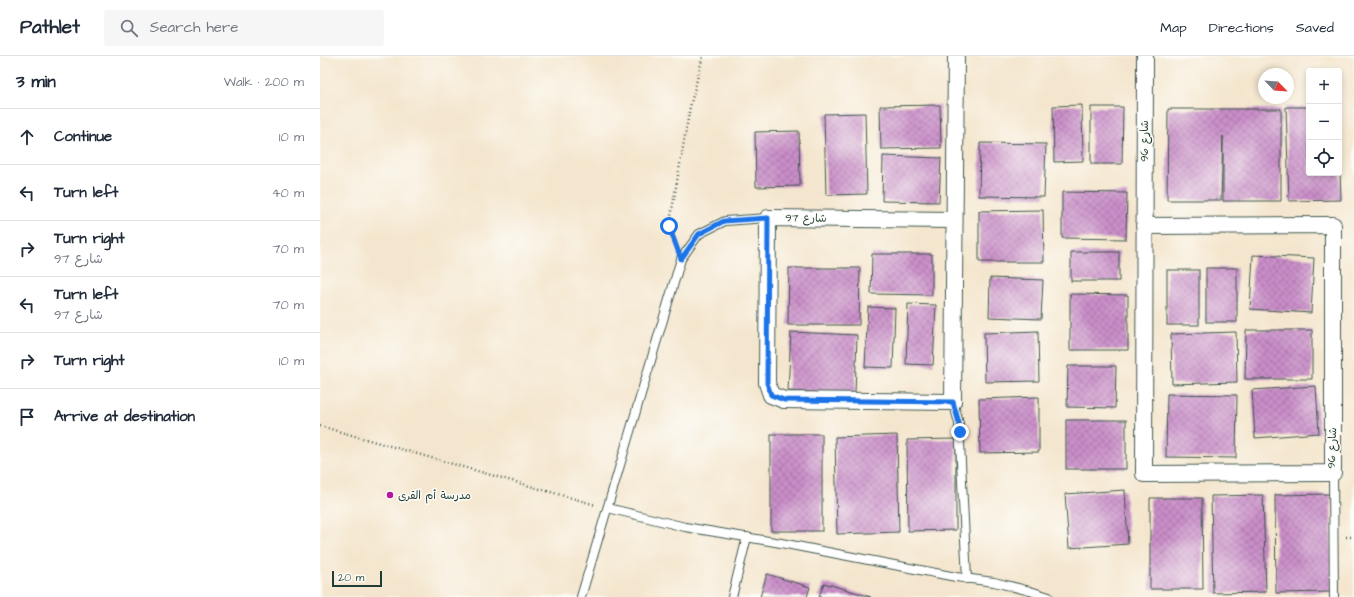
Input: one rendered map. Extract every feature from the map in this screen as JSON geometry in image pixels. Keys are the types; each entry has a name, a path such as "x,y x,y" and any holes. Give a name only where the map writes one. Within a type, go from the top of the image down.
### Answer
{"street":[{"path":"768,218 767,383 771,395 784,400 953,402 956,56"},
{"name":"شارع 96","path":"1144,226 1333,225 1333,473 1144,474 1144,226 1145,56"},
{"name":"شارع 97","path":"768,218 954,220"}],"lane":[{"path":"581,597 681,259 699,234 724,221 768,218"},
{"path":"953,402 959,423 967,579"},
{"path":"1333,473 1334,597"},
{"path":"608,508 685,527 747,537 967,579 994,582 1049,597"},
{"path":"732,597 747,537"}],"path":[{"path":"681,259 669,226 690,107 702,56"},
{"path":"320,426 608,508"}],"building":[{"path":"940,105 941,148 881,149 880,106"},
{"path":"1082,105 1083,161 1054,162 1053,106"},
{"path":"1091,107 1123,107 1122,164 1091,164"},
{"path":"1286,107 1306,107 1306,176 1340,176 1341,200 1289,201"},
{"path":"1168,109 1281,109 1281,201 1223,201 1223,136 1221,200 1167,200"},
{"path":"865,113 867,194 826,195 824,114"},
{"path":"799,131 800,186 756,187 755,132"},
{"path":"980,143 1046,144 1044,197 979,196"},
{"path":"883,156 941,158 939,202 882,201"},
{"path":"1062,192 1127,193 1126,239 1062,238"},
{"path":"1043,210 1044,262 979,262 979,211"},
{"path":"1071,252 1119,252 1119,281 1071,281"},
{"path":"872,254 932,254 932,295 871,294"},
{"path":"1253,255 1314,258 1311,313 1250,309"},
{"path":"789,268 860,268 859,325 788,325"},
{"path":"1206,268 1237,268 1237,322 1206,322"},
{"path":"1167,270 1199,270 1199,325 1167,325"},
{"path":"990,278 1043,280 1041,319 989,317"},
{"path":"1070,294 1128,295 1128,350 1070,350"},
{"path":"908,304 936,305 933,365 906,364"},
{"path":"868,307 895,308 893,368 865,367"},
{"path":"1246,330 1312,330 1312,379 1245,379"},
{"path":"1038,331 1039,381 985,382 984,333"},
{"path":"791,332 857,335 855,394 788,391"},
{"path":"1236,332 1237,382 1172,384 1171,334"},
{"path":"1068,366 1116,366 1115,408 1067,407"},
{"path":"1316,386 1319,433 1255,438 1252,390"},
{"path":"1167,394 1237,395 1236,458 1166,457"},
{"path":"1039,397 1039,452 980,453 979,399"},
{"path":"1066,420 1126,420 1126,469 1066,469"},
{"path":"771,434 822,434 822,531 771,531"},
{"path":"897,435 899,532 837,534 835,437"},
{"path":"956,439 956,530 908,531 907,440"},
{"path":"1125,490 1128,544 1069,548 1065,494"},
{"path":"1331,494 1332,592 1276,593 1275,495"},
{"path":"1263,495 1266,592 1213,593 1211,496"},
{"path":"1150,498 1202,498 1203,589 1150,589"},
{"path":"767,574 810,587 807,597 760,597"},
{"path":"824,583 871,597 819,597"}],"place":[{"name":"مدرسة أم القرى","path":"390,495"}],"route":[{"path":"669,226 681,259 699,234 724,221 768,218 767,383 771,395 784,400 953,402 960,432"}]}
